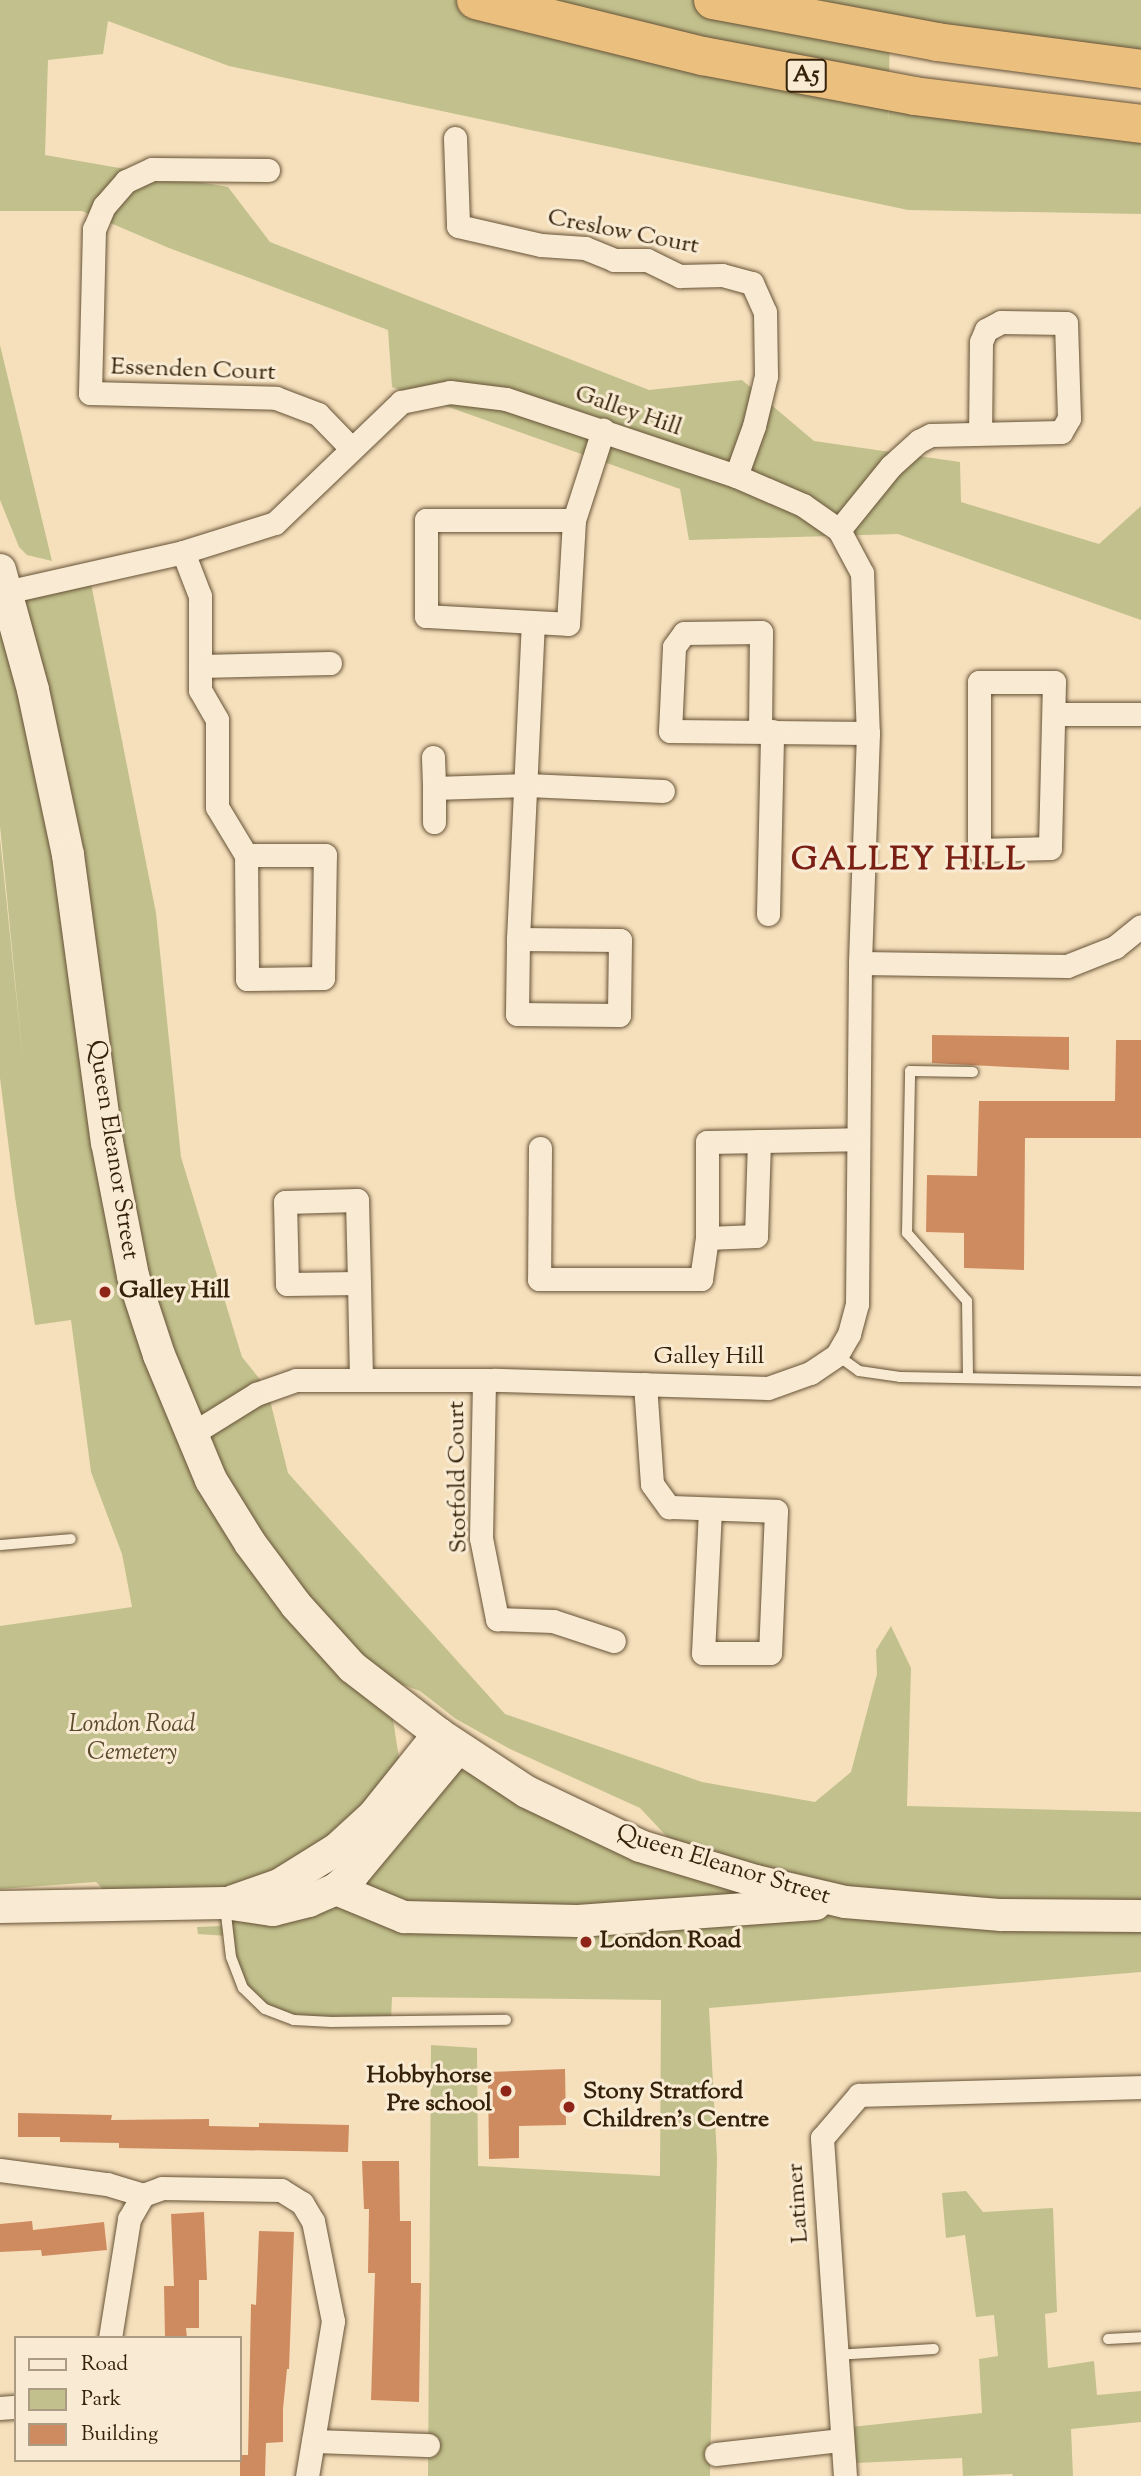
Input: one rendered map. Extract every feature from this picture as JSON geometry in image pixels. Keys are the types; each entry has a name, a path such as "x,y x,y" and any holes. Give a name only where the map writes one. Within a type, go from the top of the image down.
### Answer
{"highway":[{"name":"A5","path":"476,0 703,56 914,96 1141,124"},
{"name":"A5","path":"713,0 937,42 1141,69"}],"street":[{"name":"Creslow Court","path":"455,138 458,226 541,245 585,248 614,260 647,260 680,276 722,275 752,283 765,312 766,376 736,476"},
{"name":"Essenden Court","path":"268,170 152,169 126,181 104,206 94,229 90,393 275,398 318,414 350,447"},
{"path":"839,530 891,466 919,441 931,435 1061,432 1069,418 1066,324 1001,322 986,330 981,342 980,433"},
{"name":"Galley Hill","path":"3,581 183,552 275,523 350,447 401,402 450,392 506,399 603,430 736,476 803,505 839,530 862,573 868,733 860,963 857,1304 849,1335 837,1355 810,1373 768,1388 484,1381 296,1380 256,1394 190,1435"},
{"path":"574,520 426,520 426,616 568,624 574,520 603,430"},
{"path":"183,552 200,596 200,690 217,720 217,807 246,855 247,979 323,978 325,855 246,855"},
{"name":"Queen Eleanor Street","path":"3,581 33,690 68,855 107,1142 133,1276 190,1435 224,1501 296,1605 352,1667 449,1741 527,1792 640,1846 756,1881 845,1902 1001,1915 1141,1916"},
{"path":"518,939 620,940 619,1015 517,1014 518,939 533,624"},
{"path":"768,914 766,731 761,632 684,633 674,647 670,731 766,731 868,733"},
{"path":"200,666 330,663"},
{"path":"979,682 1054,682 1055,713 1050,848 979,850 979,682"},
{"path":"1055,713 1141,714"},
{"path":"433,757 434,822"},
{"path":"434,788 527,785 663,791"},
{"path":"860,963 1067,966 1115,947 1141,926"},
{"path":"540,1148 539,1279 701,1279 707,1238 707,1142 859,1139"},
{"path":"707,1238 756,1236 759,1141"},
{"path":"359,1283 287,1284 285,1202 358,1200 361,1380"},
{"name":"Stotfold Court","path":"484,1381 481,1538 497,1619 553,1621 614,1642"},
{"path":"645,1384 652,1484 669,1507 776,1511 770,1653 703,1653 710,1510"},
{"path":"0,1907 225,1903 273,1910 309,1901 336,1889 395,1828 449,1741"},
{"path":"225,1903 279,1885 337,1849 449,1741"},
{"path":"336,1889 404,1917 578,1921 845,1902"},
{"name":"Latimer","path":"845,2476 822,2138 859,2095 1141,2087"},
{"path":"0,2170 107,2184 143,2195 162,2188 281,2190 302,2203 313,2221 333,2321 307,2476"},
{"path":"110,2336 129,2219 143,2195"},
{"path":"716,2454 841,2440"},
{"path":"313,2441 428,2445"}],"lane":[{"path":"968,1378 967,1301 906,1233 910,1071 973,1072"},
{"path":"837,1355 859,1371 900,1377 1141,1381"},
{"path":"0,1545 71,1539"},
{"path":"225,1903 231,1957 243,1988 265,2010 294,2020 332,2022 506,2020"},
{"path":"1108,2339 1141,2336"},
{"path":"835,2356 934,2349"}],"green space":[{"path":"0,0 1141,0 1141,69 890,34 888,121 890,91 1141,124 1141,214 908,210 229,66 108,21 103,54 48,60 45,155 228,187 270,242 649,390 742,380 814,441 960,462 961,502 1099,544 1141,506 1141,620 898,534 689,540 680,489 392,387 388,330 169,248 82,211 0,211"},
{"path":"0,345 52,561 27,555 19,547 0,500"},
{"name":"London Road Cemetery","path":"0,570 7,592 89,573 156,913 181,1157 242,1357 267,1388 288,1473 505,1714 702,1782 815,1802 851,1772 877,1674 876,1650 891,1626 911,1668 907,1806 1141,1812 1141,1972 709,2008 717,2157 710,2476 428,2476 431,2045 477,2048 478,2166 660,2176 661,2000 392,1997 391,2022 332,2022 265,2009 243,1988 228,1936 198,1934 197,1927 220,1926 337,1859 356,1908 660,1908 398,1903 358,1885 455,1768 527,1792 689,1860 640,1808 510,1749 456,1719 420,1691 354,1667 393,1719 400,1765 374,1803 293,1867 224,1891 104,1897 102,1888 96,1882 0,1889 0,1626 132,1607 122,1554 91,1472 71,1320 35,1325 15,1197 0,1078 0,838 23,1061 0,826"},
{"path":"966,2191 983,2212 1053,2208 1057,2312 1045,2314 1048,2368 1094,2361 1097,2395 1141,2391 1141,2422 1071,2429 1073,2476 963,2476 962,2458 857,2463 851,2427 982,2413 979,2359 998,2356 994,2315 976,2317 965,2235 946,2238 942,2193"}],"building":[{"path":"932,1035 1069,1037 1069,1070 932,1063"},
{"path":"1116,1040 1141,1040 1141,1138 1025,1138 1024,1270 964,1268 964,1233 926,1232 927,1175 977,1176 979,1101 1115,1101"},
{"path":"565,2069 566,2125 519,2126 519,2158 489,2159 488,2072"},
{"path":"18,2113 112,2115 111,2120 209,2119 209,2126 259,2127 259,2123 349,2125 348,2152 119,2148 119,2143 60,2142 60,2137 18,2137"},
{"path":"362,2161 399,2161 400,2221 411,2221 411,2283 421,2283 419,2402 371,2400 375,2273 368,2273 369,2209 364,2209"},
{"path":"204,2212 207,2280 199,2280 199,2328 186,2328 187,2336 165,2336 164,2286 174,2286 171,2214"},
{"path":"32,2221 33,2230 104,2222 107,2250 42,2256 41,2250 0,2252 0,2224"},
{"path":"259,2231 294,2232 289,2369 283,2409 283,2442 266,2443 265,2476 240,2476 242,2455 248,2455 251,2304 256,2305"}],"place":[{"name":"Galley Hill","path":"105,1292"},
{"name":"London Road","path":"586,1942"},
{"name":"Hobbyhorse Pre school","path":"506,2091"},
{"name":"Stony Stratford Children’s Centre","path":"569,2107"}],"district":[{"name":"GALLEY HILL","path":"909,861"}]}
